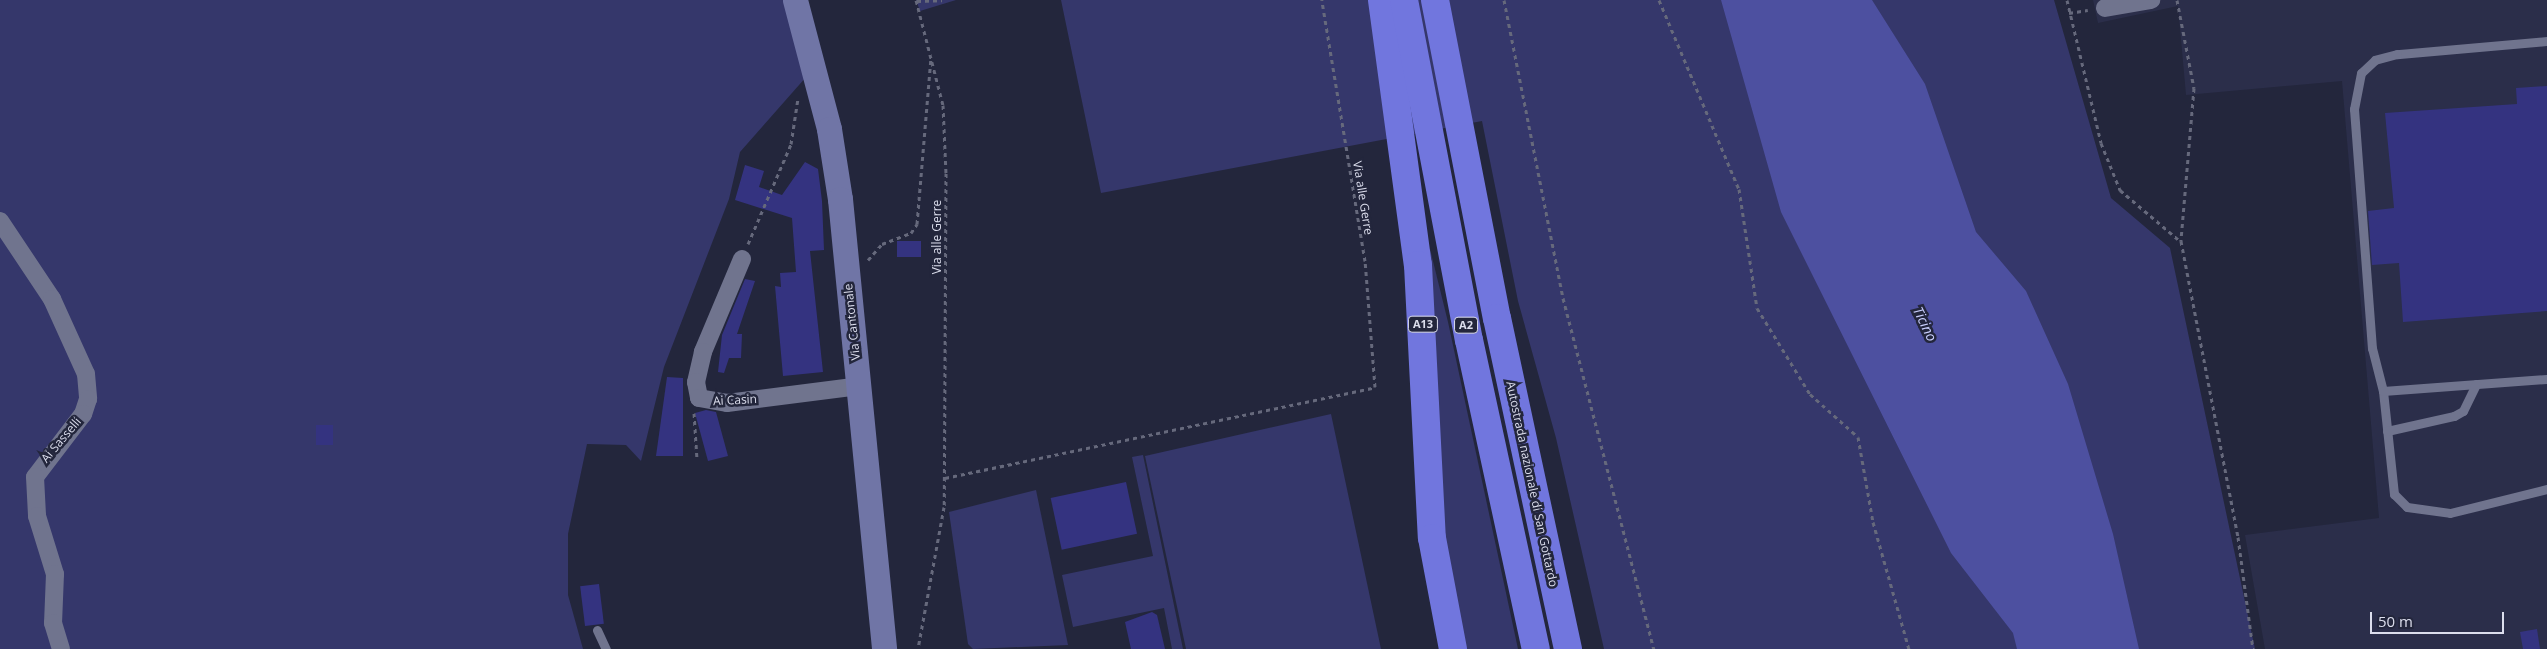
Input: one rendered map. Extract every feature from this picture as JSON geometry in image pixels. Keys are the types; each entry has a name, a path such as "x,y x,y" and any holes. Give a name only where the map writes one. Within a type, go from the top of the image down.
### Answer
{"highway":[{"name":"A13","path":"1382,0 1418,265 1432,538 1453,649"},
{"name":"A2","path":"1404,0 1469,340 1536,649"},
{"name":"Autostrada nazionale di San Gottardo","path":"1436,0 1497,318 1568,649"}],"main road":[{"name":"Via Cantonale","path":"795,0 829,129 849,287 884,649"}],"street":[{"path":"2105,8 2151,0"},
{"name":"Ai Sasselli","path":"0,221 52,299 86,374 88,399 83,414 35,477 37,516 55,574 53,623 61,649"},
{"name":"Ai Casin","path":"742,259 703,352 696,382 699,398 727,403 859,386"}],"lane":[{"path":"2547,41 2397,54 2375,60 2361,73 2354,109 2372,348 2383,391 2394,494 2406,507 2450,513 2547,489"},
{"path":"2383,391 2547,379"},
{"path":"2387,431 2454,416 2463,411 2476,384"},
{"path":"597,630 606,649"}],"path":[{"path":"916,0 942,0"},
{"name":"Via alle Gerre","path":"916,0 943,105 946,173 945,478 918,649"},
{"name":"Via alle Gerre","path":"945,478 1338,398 1364,392 1376,382 1365,260 1322,0"},
{"path":"1504,0 1563,298 1654,649"},
{"path":"1659,0 1739,189 1757,308 1810,394 1858,437 1873,522 1909,649"},
{"path":"2067,0 2101,143 2120,190 2180,241"},
{"path":"2177,0 2194,88 2180,241 2238,537 2253,649"},
{"path":"849,287 875,250 912,233 917,224 923,106 931,56"},
{"path":"742,259 791,144 798,87"},
{"path":"697,460 694,413 699,398"}],"shaded area":[{"path":"0,0 795,0 814,68 740,152 729,199 664,367 641,461 626,445 587,444 568,534 568,595 583,649 0,649"},
{"path":"916,0 956,0 920,11"},
{"path":"1061,0 2054,0 2111,198 2170,248 2255,649 1604,649 1556,438 1518,301 1482,121 1101,193"},
{"path":"2093,0 2547,0 2547,649 2265,649 2245,535 2379,518 2342,81 2186,95 2178,6 2098,23"},
{"path":"1430,249 1448,322 1518,649 1460,649 1450,612 1426,250"},
{"path":"1331,414 1381,649 1186,649 1145,456"},
{"path":"1143,455 1183,649 1172,649 1164,608 1073,627 1062,575 1153,556 1132,457"},
{"path":"1036,490 1068,645 973,649 968,644 949,512"}],"water":[{"name":"Ticino","path":"1721,0 1872,0 1925,84 1976,232 2026,291 2068,384 2113,534 2139,649 2017,649 2013,633 1951,553 1781,212"}],"building":[{"path":"2547,86 2547,311 2403,322 2399,263 2372,265 2368,211 2394,208 2385,113 2517,104 2516,88"},
{"path":"805,162 818,169 822,201 824,250 810,251 823,372 783,376 775,286 781,287 780,273 796,272 792,218 735,200 745,165 764,171 759,187 782,195"},
{"path":"897,241 921,241 921,257 897,257"},
{"path":"745,279 755,281 737,334 742,334 741,358 729,358 724,373 718,372 722,335"},
{"path":"667,377 683,378 683,456 656,456"},
{"path":"706,410 716,412 728,456 708,461 695,413"},
{"path":"316,425 333,425 333,445 316,445"},
{"path":"1126,482 1137,534 1062,550 1051,498"},
{"path":"599,584 604,624 585,626 580,586"},
{"path":"1152,612 1157,615 1165,649 1131,649 1125,622"},
{"path":"2537,629 2540,649 2523,649 2520,632"}]}
